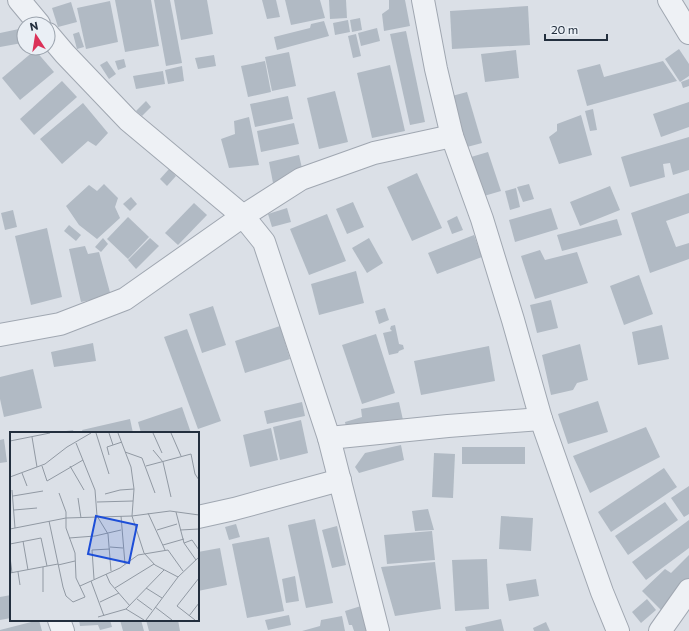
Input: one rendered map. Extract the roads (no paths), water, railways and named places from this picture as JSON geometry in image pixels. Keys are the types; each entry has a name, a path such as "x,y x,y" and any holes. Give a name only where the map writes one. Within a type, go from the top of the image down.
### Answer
{"street":[{"path":"19,0 32,16"},
{"path":"423,0 436,69 452,136 482,219 513,320 540,419 602,592 618,631"},
{"path":"669,0 689,33"},
{"path":"56,43 128,120 243,216 264,242 329,438 378,631"},
{"path":"0,334 60,324 125,299 243,216 301,179 374,153 452,136"},
{"path":"329,438 448,426 540,419"},
{"path":"199,517 234,509 340,480"},
{"path":"660,631 689,590"},
{"path":"59,621 63,631"}]}
